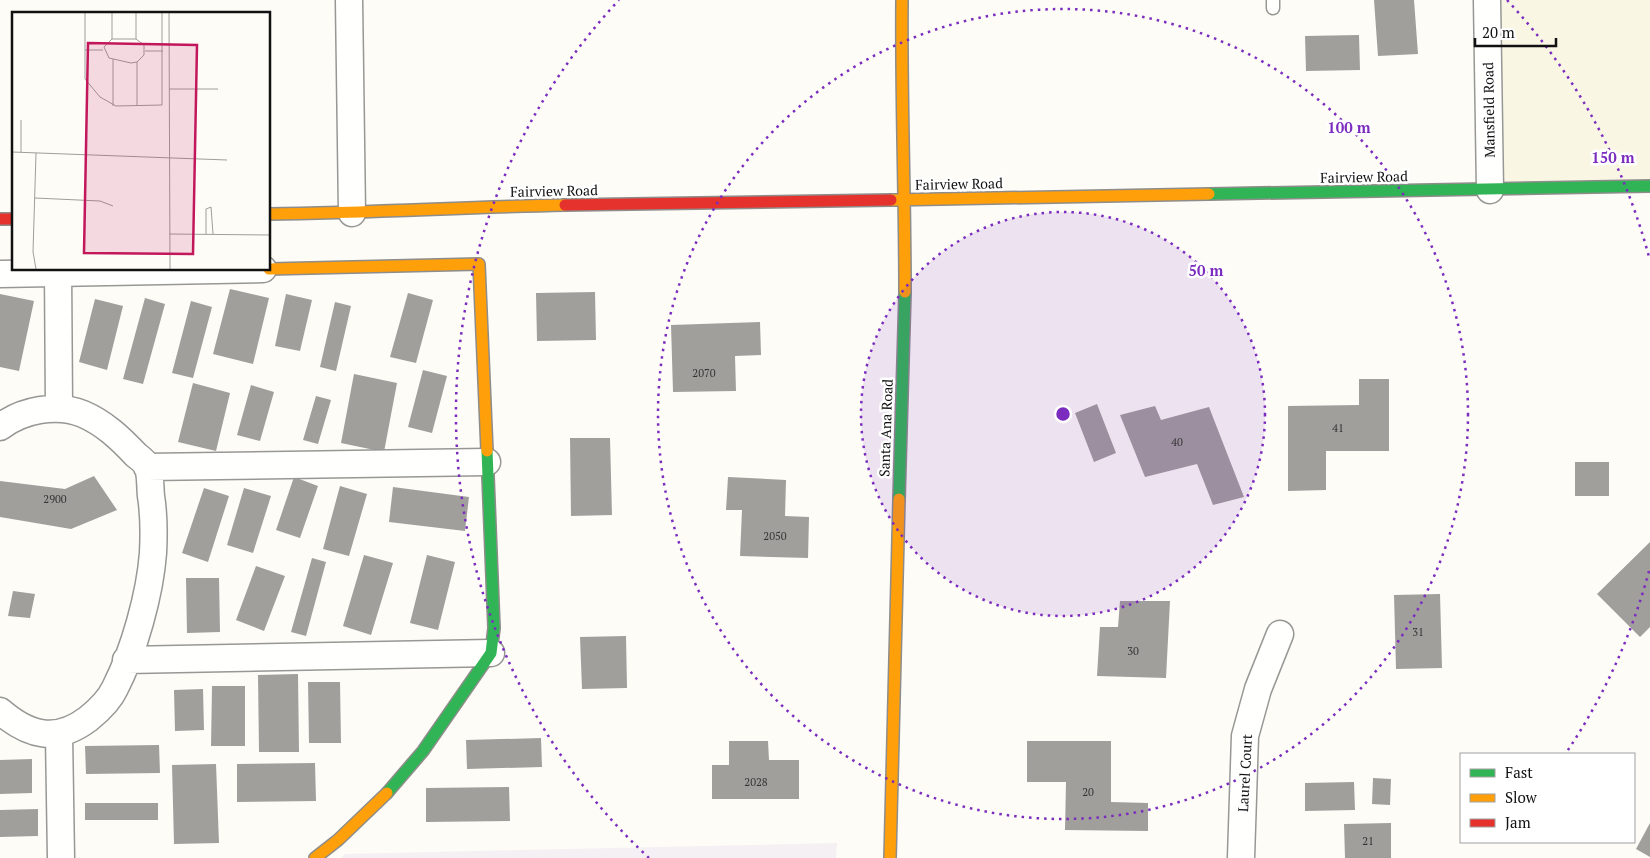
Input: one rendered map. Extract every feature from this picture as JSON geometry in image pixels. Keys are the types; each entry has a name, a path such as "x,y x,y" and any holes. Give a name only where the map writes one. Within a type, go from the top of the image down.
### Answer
{"street":[{"path":"348,0 352,213"},
{"name":"Santa Ana Road","path":"890,858 894,644 906,316 901,92 902,0"},
{"name":"Mansfield Road","path":"1488,0 1490,190"},
{"name":"Fairview Road","path":"270,214 352,213 488,207 1650,186"},
{"path":"270,269 479,264 494,628 491,653 423,751 411,765 380,801 338,840 315,858"},
{"path":"0,274 57,271 160,270"},
{"path":"57,271 59,409"},
{"path":"0,427 11,418 30,412 59,409 76,412 92,418 118,436 148,466 153,512 153,554 149,582 136,634 115,689 96,713 76,728 59,734 33,732 12,722 0,712"},
{"path":"148,466 487,462"},
{"name":"Laurel Court","path":"1242,858 1245,736 1258,690 1280,634"},
{"path":"126,660 491,653"},
{"path":"59,734 61,858"}],"shaded area":[{"path":"1485,0 1650,0 1650,184 1488,188"},
{"path":"837,843 836,858 341,858 345,854"}],"building":[{"path":"1374,0 1414,0 1418,54 1378,56"},
{"path":"1359,35 1360,70 1306,71 1305,36"},
{"path":"230,289 269,298 253,364 213,354"},
{"path":"595,292 596,340 537,341 536,293"},
{"path":"408,293 433,300 416,363 390,357"},
{"path":"0,294 34,301 19,371 0,367"},
{"path":"286,294 312,300 300,351 275,346"},
{"path":"145,298 165,304 143,384 123,379"},
{"path":"95,299 123,306 107,370 79,362"},
{"path":"191,301 212,307 193,378 172,373"},
{"path":"335,302 351,306 336,371 320,367"},
{"path":"760,322 761,355 735,356 736,391 673,392 671,325"},
{"path":"423,370 447,376 432,433 408,427"},
{"path":"354,374 397,383 384,452 341,443"},
{"path":"1359,379 1389,379 1389,451 1326,451 1326,490 1288,491 1288,406 1359,405"},
{"path":"193,383 230,393 216,451 178,442"},
{"path":"251,385 274,392 260,441 237,435"},
{"path":"316,396 331,400 318,444 303,440"},
{"path":"1097,404 1116,453 1094,462 1075,413"},
{"path":"1155,406 1161,420 1209,407 1244,497 1213,505 1197,464 1145,477 1120,415"},
{"path":"570,438 610,438 612,515 571,516"},
{"path":"1575,462 1609,462 1609,496 1575,496"},
{"path":"94,476 117,510 71,529 0,517 0,481 65,489"},
{"path":"294,477 318,486 300,538 276,530"},
{"path":"728,477 786,480 785,516 809,517 808,558 740,556 742,510 726,510"},
{"path":"340,486 367,494 349,556 323,549"},
{"path":"393,487 469,497 465,531 389,522"},
{"path":"204,488 229,496 208,562 182,553"},
{"path":"244,488 271,496 253,553 227,545"},
{"path":"1650,542 1650,627 1640,637 1597,594"},
{"path":"364,555 393,563 371,635 343,626"},
{"path":"427,555 455,562 438,630 410,623"},
{"path":"312,558 326,562 306,636 291,632"},
{"path":"256,566 285,576 264,631 236,620"},
{"path":"186,578 219,578 220,632 187,633"},
{"path":"13,591 35,594 30,618 8,616"},
{"path":"1440,594 1442,668 1396,669 1394,595"},
{"path":"1120,601 1170,601 1166,678 1097,676 1100,627 1118,627"},
{"path":"626,636 627,688 582,689 580,637"},
{"path":"298,674 299,752 259,752 258,675"},
{"path":"308,682 340,682 341,743 309,743"},
{"path":"212,686 245,686 245,746 211,746"},
{"path":"203,689 204,730 175,731 174,690"},
{"path":"541,738 542,767 467,769 466,740"},
{"path":"729,741 768,741 769,760 799,760 799,799 712,799 712,765 729,765"},
{"path":"1027,741 1111,741 1111,802 1148,803 1148,831 1065,830 1066,782 1027,782"},
{"path":"159,745 160,773 86,774 85,746"},
{"path":"32,759 32,793 0,794 0,760"},
{"path":"315,763 316,801 237,802 237,764"},
{"path":"216,764 219,843 174,844 172,765"},
{"path":"1373,778 1391,779 1390,805 1372,804"},
{"path":"1354,782 1355,810 1305,811 1305,783"},
{"path":"509,787 510,821 426,822 426,788"},
{"path":"85,803 158,803 158,820 85,820"},
{"path":"38,809 38,836 0,837 0,810"},
{"path":"1391,823 1391,858 1345,858 1344,824"},
{"path":"1650,823 1650,857 1636,849"}],"traffic: fast":[{"path":"1209,194 1650,186"},
{"path":"899,499 905,292"},
{"path":"387,793 423,751 491,653 494,628 487,451"}],"traffic: slow":[{"path":"902,0 905,292"},
{"path":"891,200 1209,194"},
{"path":"270,214 565,205"},
{"path":"270,269 479,264 487,451"},
{"path":"890,858 899,499"},
{"path":"315,858 338,840 387,793"}],"traffic: jam":[{"path":"565,205 891,200"},
{"path":"0,219 12,219"}]}
